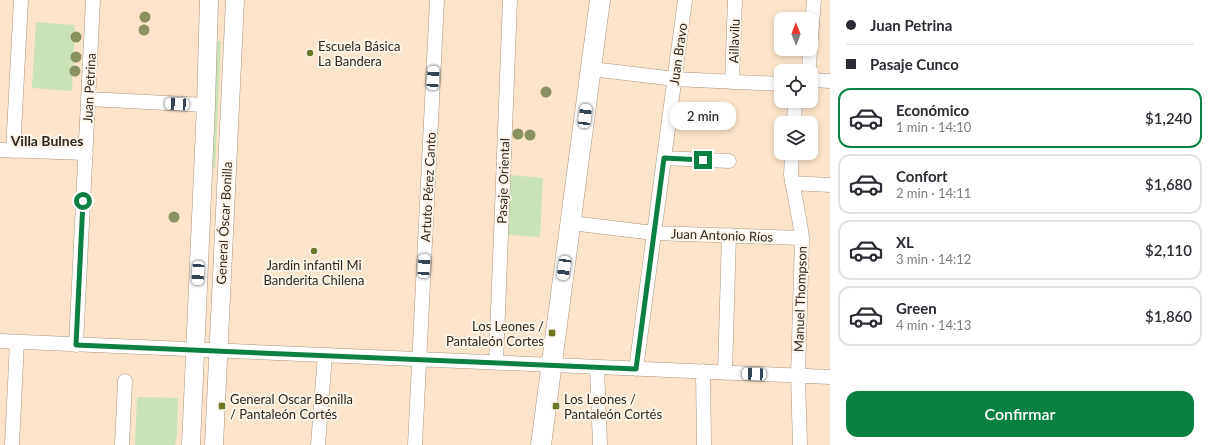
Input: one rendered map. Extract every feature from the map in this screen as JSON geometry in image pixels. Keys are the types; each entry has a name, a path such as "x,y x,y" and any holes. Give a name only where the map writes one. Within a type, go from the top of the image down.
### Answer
{"main road":[{"path":"541,445 600,0"}],"street":[{"path":"21,0 7,150 86,153"},
{"name":"Juan Petrina","path":"76,345 93,0"},
{"name":"General Óscar Bonilla","path":"191,445 206,105 209,0"},
{"name":"General Óscar Bonilla","path":"214,445 235,0"},
{"name":"Artuto Pérez Canto","path":"415,445 437,0"},
{"name":"Pasaje Oriental","path":"496,363 510,0"},
{"name":"Juan Bravo","path":"636,369 685,0"},
{"name":"Aillavilu","path":"732,82 735,0"},
{"path":"813,12 814,0"},
{"path":"592,69 675,79 774,84"},
{"path":"818,80 830,81"},
{"path":"88,99 206,105"},
{"path":"664,158 729,161"},
{"name":"Manuel Thompson","path":"792,160 792,183 802,238 798,376 800,445"},
{"path":"792,183 830,184"},
{"name":"Juan Antonio Ríos","path":"571,223 654,233 802,238"},
{"path":"725,373 729,236"},
{"path":"0,341 830,377"},
{"path":"12,445 16,342"},
{"path":"318,445 325,355"},
{"path":"597,367 600,445"},
{"path":"703,372 704,445"},
{"path":"122,445 126,381"}],"green space":[{"path":"36,22 75,25 72,91 32,88"},
{"path":"213,40 221,41 215,170 210,159"},
{"path":"509,175 543,178 540,237 506,235"},
{"path":"137,397 178,398 177,435 175,445 135,445"}],"place":[{"name":"Escuela Básica La Bandera","path":"310,53"},
{"name":"Jardín infantil Mi Banderita Chilena","path":"314,251"},
{"name":"Los Leones / Pantaleón Cortes","path":"552,333"},
{"name":"General Oscar Bonilla / Pantaleón Cortés","path":"222,406"},
{"name":"Los Leones / Pantaleón Cortés","path":"556,406"}],"district":[{"name":"Villa Bulnes","path":"47,141"}],"route":[{"path":"83,201 76,345 636,369 664,158 703,160"}]}
